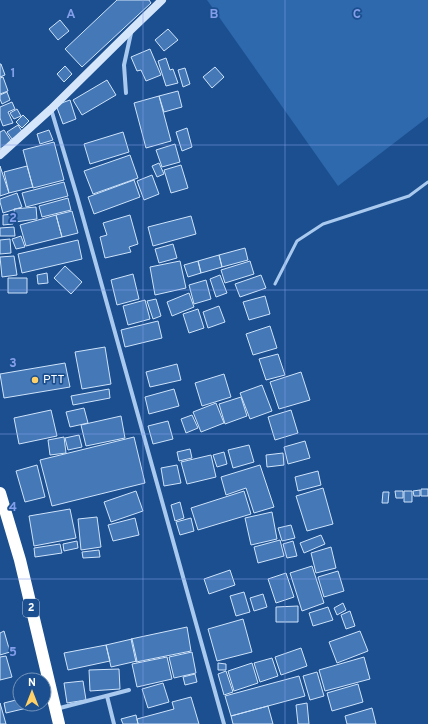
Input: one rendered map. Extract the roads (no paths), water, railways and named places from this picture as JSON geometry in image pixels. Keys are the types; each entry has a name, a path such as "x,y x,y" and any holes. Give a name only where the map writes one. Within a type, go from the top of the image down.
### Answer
{"highway":[{"name":"2","path":"0,493 20,560 59,724"}],"street":[{"path":"0,155 51,109 162,0"},
{"path":"126,93 124,65 132,29"},
{"path":"51,109 77,196 224,724"},
{"path":"56,709 130,690"},
{"path":"108,696 114,724"}],"lane":[{"path":"275,284 297,241 323,224 409,196 428,182"}],"place":[{"name":"PTT","path":"35,380"}]}
